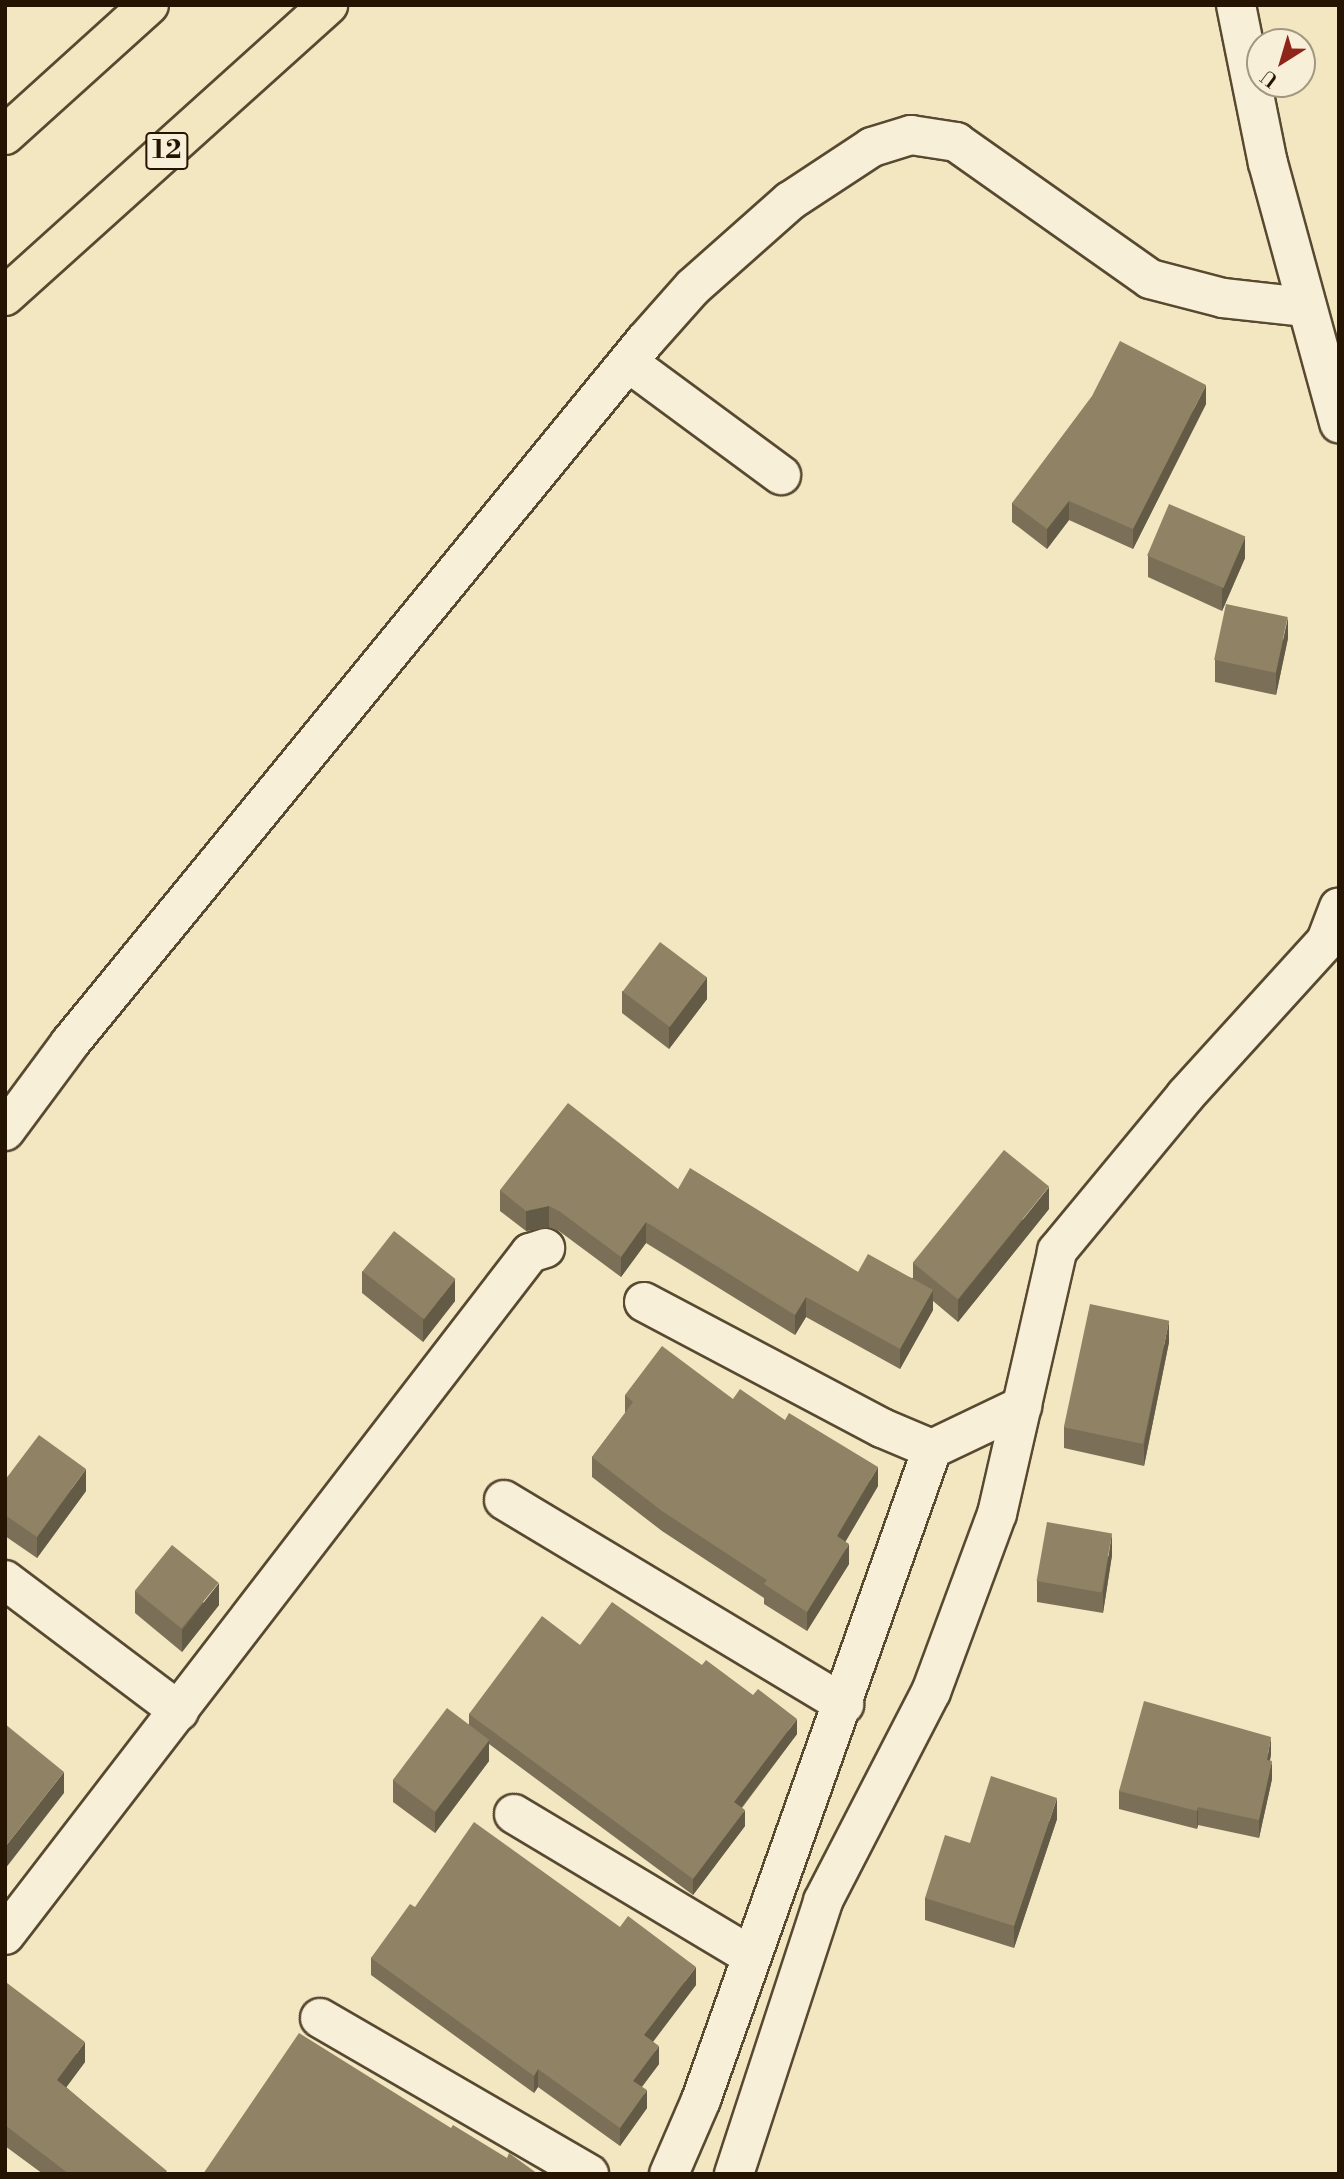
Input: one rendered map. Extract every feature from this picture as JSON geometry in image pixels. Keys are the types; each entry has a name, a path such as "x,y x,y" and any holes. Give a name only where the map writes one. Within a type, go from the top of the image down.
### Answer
{"highway":[{"path":"5,135 149,5"},
{"name":"12","path":"5,296 328,5"}],"street":[{"path":"1236,5 1257,112 1304,307 1339,423"},
{"path":"5,1131 155,938 693,287 790,201 872,147 911,135 956,142 1150,279 1223,298 1304,307"},
{"path":"629,363 781,475"},
{"path":"734,2174 823,1901 931,1692 997,1514 1057,1251 1185,1096 1326,941 1339,907"},
{"path":"5,1935 530,1253 545,1248"},
{"path":"644,1302 881,1428 932,1449"},
{"path":"669,2174 701,2100 750,1955 844,1704 932,1449 1022,1406"},
{"path":"504,1500 844,1704"},
{"path":"5,1580 179,1711"},
{"path":"514,1814 750,1955"},
{"path":"320,2018 589,2174"}],"building":[{"path":"1120,341 1206,385 1133,529 1069,501 1047,529 1012,503 1092,396"},
{"path":"1169,504 1245,536 1224,588 1147,556"},
{"path":"1226,604 1288,617 1276,673 1214,660"},
{"path":"660,942 707,978 670,1027 623,992"},
{"path":"568,1103 678,1189 690,1168 858,1272 868,1254 933,1290 900,1349 806,1297 795,1315 646,1222 621,1257 549,1206 526,1211 500,1190"},
{"path":"1004,1150 1049,1187 958,1299 913,1263"},
{"path":"394,1231 455,1279 424,1319 363,1271"},
{"path":"1090,1304 1169,1321 1143,1444 1064,1427"},
{"path":"662,1346 733,1399 740,1389 785,1420 789,1413 878,1467 837,1536 849,1544 807,1612 764,1584 767,1580 662,1511 592,1457 633,1402 625,1395"},
{"path":"39,1435 86,1469 37,1537 5,1515 5,1480"},
{"path":"1047,1522 1112,1533 1102,1593 1037,1581"},
{"path":"172,1545 219,1583 181,1629 135,1591"},
{"path":"612,1602 702,1665 706,1660 753,1695 758,1689 797,1719 734,1802 745,1810 693,1879 469,1714 542,1616 580,1645"},
{"path":"1144,1701 1271,1737 1267,1760 1272,1761 1259,1820 1198,1807 1197,1811 1119,1791"},
{"path":"447,1708 489,1740 435,1812 393,1780"},
{"path":"5,1724 64,1772 5,1847"},
{"path":"991,1776 1057,1798 1014,1926 925,1898 945,1835 970,1843"},
{"path":"474,1822 620,1927 628,1916 696,1967 644,2035 659,2046 633,2081 647,2090 620,2128 538,2069 534,2076 371,1958 410,1904 415,1907"},
{"path":"7,1983 85,2042 57,2080 167,2171 165,2174 69,2174 5,2125"},
{"path":"299,2033 451,2128 453,2125 507,2158 509,2153 538,2174 203,2174"}]}
